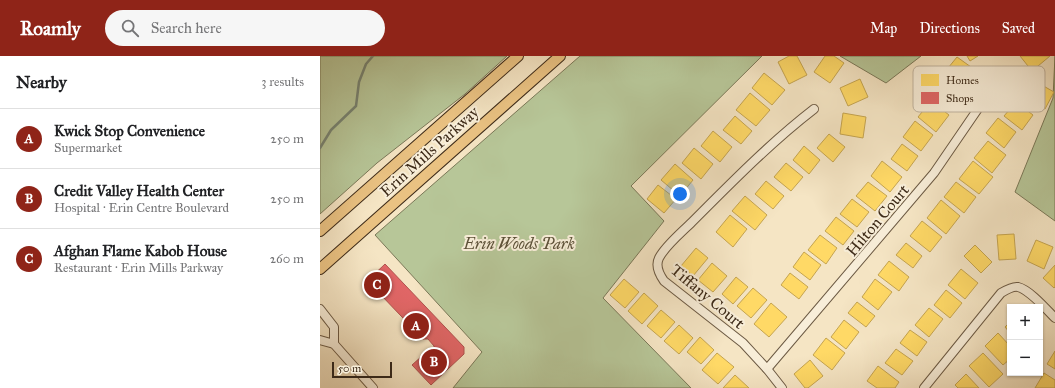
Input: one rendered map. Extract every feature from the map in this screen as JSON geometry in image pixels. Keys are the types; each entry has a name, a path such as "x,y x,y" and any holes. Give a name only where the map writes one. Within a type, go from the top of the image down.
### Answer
{"main road":[{"name":"Erin Mills Parkway","path":"320,231 518,56"},
{"name":"Erin Mills Parkway","path":"320,270 560,56"}],"street":[{"name":"Tiffany Court","path":"782,388 743,343 664,281 658,269 658,259 668,246 709,205 789,128 814,109"},
{"name":"Hilton Court","path":"767,369 934,173 976,112"},
{"path":"924,388 1001,293 1008,289 1018,287 1028,292 1055,318"},
{"path":"320,309 334,327 334,344"},
{"path":"320,340 334,344 373,388"}],"green space":[{"path":"320,56 507,56 465,94 377,163 320,214"},
{"name":"Erin Woods Park","path":"580,56 762,56 631,186 664,221 603,298 691,388 453,388 482,352 375,235"},
{"path":"840,56 921,56 886,83"},
{"path":"1055,56 1055,221 1015,192 1053,98"}],"building: Homes":[{"path":"789,56 797,56 807,75 789,84 778,62"},
{"path":"825,56 834,56 844,63 830,83 814,72"},
{"path":"967,56 978,56 970,61"},
{"path":"1020,56 1050,56 1038,66 1028,66"},
{"path":"957,57 970,66 950,66"},
{"path":"764,73 785,90 772,105 752,88"},
{"path":"860,79 868,97 848,106 840,88"},
{"path":"1045,87 1054,92 1045,109"},
{"path":"750,93 770,110 756,126 736,110"},
{"path":"922,112 945,112 949,115 936,132 918,117"},
{"path":"1007,112 1029,112 1033,115 1022,130 1004,116"},
{"path":"843,113 866,117 863,138 840,134"},
{"path":"735,116 752,131 741,144 723,130"},
{"path":"998,118 1016,132 1004,148 986,133"},
{"path":"915,121 933,135 921,151 903,137"},
{"path":"713,131 732,147 720,162 701,146"},
{"path":"829,134 845,147 833,162 817,148"},
{"path":"988,141 1006,155 992,173 974,158"},
{"path":"902,144 918,156 907,171 891,159"},
{"path":"804,146 820,160 809,174 793,160"},
{"path":"694,148 713,164 701,179 682,163"},
{"path":"882,161 902,177 890,192 871,176"},
{"path":"973,161 993,177 979,194 959,179"},
{"path":"786,163 803,177 791,191 774,177"},
{"path":"675,164 693,180 680,196 661,180"},
{"path":"766,181 784,196 773,209 755,194"},
{"path":"868,182 887,196 875,211 856,196"},
{"path":"956,182 976,197 964,213 944,197"},
{"path":"658,185 676,199 664,213 647,199"},
{"path":"745,196 767,215 755,230 732,211"},
{"path":"852,199 869,212 857,227 840,214"},
{"path":"941,200 960,216 946,234 927,218"},
{"path":"730,215 747,229 733,247 716,232"},
{"path":"836,217 854,231 843,245 825,231"},
{"path":"922,221 942,237 930,252 910,236"},
{"path":"1014,234 1016,259 999,260 997,235"},
{"path":"820,235 837,248 826,264 808,250"},
{"path":"1036,240 1053,247 1044,269 1027,261"},
{"path":"906,243 922,256 913,268 896,255"},
{"path":"975,245 992,262 981,273 964,256"},
{"path":"696,248 708,258 693,276 681,266"},
{"path":"804,252 821,265 810,280 793,267"},
{"path":"889,261 909,277 899,291 878,275"},
{"path":"712,263 727,276 713,292 698,280"},
{"path":"1055,265 1055,287 1054,288 1043,278"},
{"path":"961,269 978,283 965,299 948,285"},
{"path":"790,273 808,287 799,299 781,285"},
{"path":"736,277 748,287 733,304 722,294"},
{"path":"624,279 639,292 625,308 610,295"},
{"path":"875,279 892,292 878,310 862,297"},
{"path":"753,288 767,300 751,318 737,306"},
{"path":"946,290 962,303 950,318 934,305"},
{"path":"644,293 658,306 642,324 628,311"},
{"path":"857,302 875,316 866,327 848,313"},
{"path":"771,303 787,317 769,337 754,324"},
{"path":"929,308 943,319 929,337 915,325"},
{"path":"661,310 675,322 661,338 647,326"},
{"path":"844,320 859,332 846,349 831,337"},
{"path":"679,325 693,338 679,354 664,341"},
{"path":"910,330 927,342 917,356 900,343"},
{"path":"998,333 1007,343 1007,362 1003,365 985,346"},
{"path":"700,337 714,350 701,364 687,352"},
{"path":"826,338 845,353 832,370 813,355"},
{"path":"896,349 913,361 902,375 885,363"},
{"path":"1055,351 1055,369 1047,364"},
{"path":"717,353 734,367 718,384 702,370"},
{"path":"983,353 1003,374 989,387 969,366"},
{"path":"810,360 823,376 808,388 805,388 794,374"},
{"path":"878,366 899,382 895,388 877,388 867,381"},
{"path":"1044,373 1055,380 1055,388 1035,388"},
{"path":"966,374 979,388 958,388 955,385"},
{"path":"735,375 749,388 723,388"}],"building: Shops":[{"path":"385,264 464,347 464,354 431,385 412,365 422,356 428,356 434,351 434,346 428,339 423,339 380,294 378,296 365,283"}],"waterway":[{"path":"320,148 331,130 356,106 359,82 366,64 373,56"}],"place":[{"name":"Afghan Flame Kabob House","path":"377,285"},
{"name":"Kwick Stop Convenience","path":"416,326"},
{"name":"Credit Valley Health Center","path":"434,362"}]}
